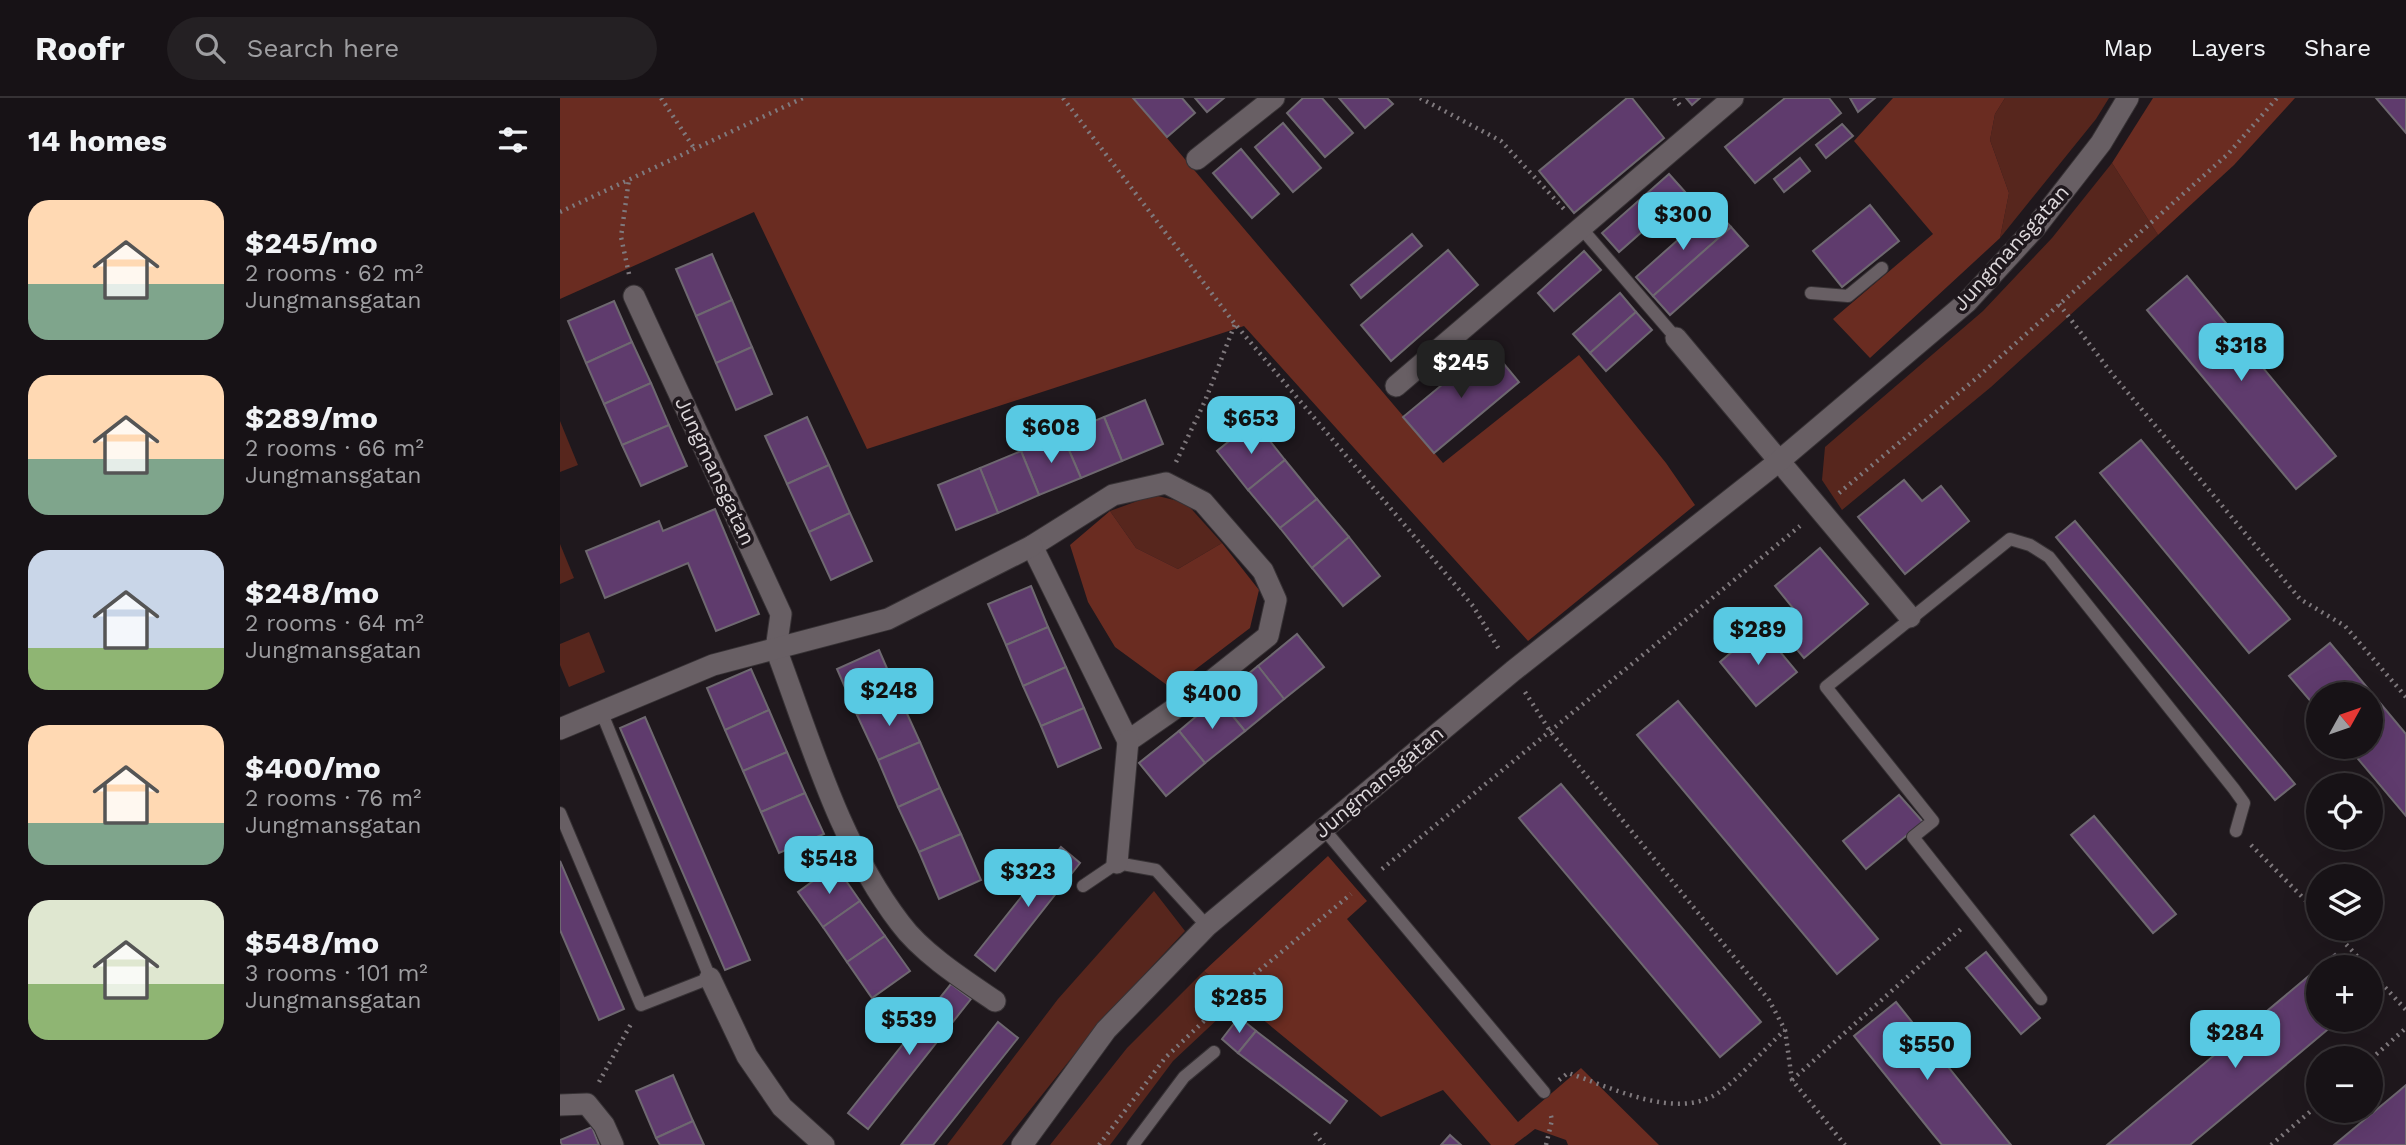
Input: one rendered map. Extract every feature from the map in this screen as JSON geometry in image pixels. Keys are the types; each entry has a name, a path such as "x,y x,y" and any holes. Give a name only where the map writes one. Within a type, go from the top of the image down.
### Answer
{"street":[{"path":"1196,159 1274,98"},
{"path":"1396,386 1733,98"},
{"name":"Jungmansgatan","path":"1022,1145 1106,1030 1207,926 1513,671 1778,463 1967,302 2035,228 2101,143 2129,98"},
{"name":"Jungmansgatan","path":"634,296 781,614 776,649 857,859 901,925 957,975 995,1001"},
{"path":"1676,338 1778,463 1910,617"},
{"path":"560,729 713,664 888,619 1032,546 1113,495 1166,483 1203,502 1263,571 1276,600 1268,636 1190,698 1128,741"},
{"path":"1032,546 1128,741 1116,863"},
{"path":"710,978 747,1056 782,1107 824,1145"},
{"path":"560,1105 587,1104 604,1125 613,1145"}],"lane":[{"path":"1582,229 1676,338"},
{"path":"1811,293 1848,296 1882,268"},
{"path":"2041,999 1974,918 1913,837 1933,821 1826,687 2010,539 2030,545 2049,557 2234,789 2244,803 2236,831"},
{"path":"560,813 641,1004 710,978 601,711"},
{"path":"1323,828 1544,1092"},
{"path":"1083,886 1116,863 1156,870 1207,926"},
{"path":"1133,1145 1184,1077 1214,1052"}],"path":[{"path":"661,98 694,148"},
{"path":"560,212 803,98"},
{"path":"1063,98 1235,324 1473,606 1550,731 1769,1000 1785,1030 1792,1080 1845,1145"},
{"path":"1420,98 1501,141 1582,229"},
{"path":"1099,1145 1166,1058 1243,984 1819,510 2059,304 2228,154 2277,98"},
{"path":"629,178 621,237 634,296"},
{"path":"2059,304 2113,375 2300,599 2345,625 2406,697"},
{"path":"1166,483 1205,401 1235,324"},
{"path":"2236,831 2306,900"},
{"path":"1792,1080 1974,918"},
{"path":"2343,941 2356,955"},
{"path":"2383,984 2406,1010"},
{"path":"587,1104 641,1004"},
{"path":"2383,1048 2406,1028"},
{"path":"1546,1145 1552,1120 1544,1092 1568,1073 1652,1104 1699,1101 1718,1093 1785,1030"},
{"path":"2271,1145 2306,1115"},
{"path":"1315,1133 1324,1145"}],"shaded area":[{"path":"560,98 1133,98 1443,463 1579,355 1666,463 1695,505 1528,641 1244,326 867,449 754,212 560,299"},
{"path":"1893,98 2005,98 1995,114 1990,140 2009,193 2000,238 1870,358 1833,319 1933,234 1854,141"},
{"path":"2005,98 2109,98 2096,119 2000,238 2009,193 1990,140 1995,114"},
{"path":"2153,98 2295,98 2234,165 2158,235 2112,163"},
{"path":"2112,163 2158,235 1991,387 1842,510 1822,480 1825,447 1983,311 2052,238"},
{"path":"560,421 578,465 560,472"},
{"path":"1154,495 1186,503 1222,543 1178,569 1136,548 1110,511"},
{"path":"1110,511 1136,548 1178,569 1222,543 1259,590 1250,628 1171,688 1115,647 1088,602 1070,545"},
{"path":"560,544 574,578 560,584"},
{"path":"589,632 605,672 569,687 560,665 560,644"},
{"path":"1328,856 1367,901 1347,919 1518,1122 1581,1068 1659,1145 1568,1145 1566,1140 1535,1129 1514,1145 1491,1145 1443,1090 1381,1117 1204,971"},
{"path":"1154,891 1185,931 1101,1021 1002,1145 947,1145 1058,999"},
{"path":"1204,971 1238,1000 1173,1061 1110,1145 1050,1145 1127,1048"}],"building":[{"path":"1133,98 1182,98 1195,113 1167,137"},
{"path":"1195,98 1224,98 1207,112"},
{"path":"1303,98 1322,98 1353,133 1325,157 1287,113"},
{"path":"1339,98 1387,98 1393,104 1365,128"},
{"path":"1627,98 1632,98 1664,138 1574,213 1539,171"},
{"path":"1686,98 1700,98 1692,105"},
{"path":"1785,98 1829,98 1841,113 1755,183 1725,147"},
{"path":"1850,98 1875,98 1858,112"},
{"path":"2376,98 2406,98 2406,133"},
{"path":"1283,123 1321,168 1293,192 1255,147"},
{"path":"1842,124 1853,136 1826,158 1816,145"},
{"path":"1241,149 1279,194 1252,218 1213,173"},
{"path":"1800,158 1810,171 1784,192 1774,179"},
{"path":"1669,174 1686,193 1619,252 1602,233"},
{"path":"1870,205 1899,241 1842,287 1813,251"},
{"path":"1714,208 1731,227 1653,296 1636,277"},
{"path":"1731,227 1748,246 1670,315 1653,296"},
{"path":"1412,234 1422,246 1361,298 1351,285"},
{"path":"1448,250 1478,285 1391,361 1361,325"},
{"path":"1584,251 1601,270 1554,311 1538,293"},
{"path":"712,254 732,300 696,316 676,269"},
{"path":"2187,276 2336,456 2296,489 2147,310"},
{"path":"1620,293 1636,312 1590,353 1573,334"},
{"path":"732,300 752,347 716,363 696,316"},
{"path":"614,301 632,342 586,363 568,321"},
{"path":"1636,312 1652,330 1606,371 1590,353"},
{"path":"632,342 651,383 604,404 586,363"},
{"path":"1489,346 1519,382 1434,453 1403,417"},
{"path":"752,347 772,394 736,410 716,363"},
{"path":"651,383 669,425 622,445 604,404"},
{"path":"1145,400 1163,444 1122,461 1104,417"},
{"path":"807,417 829,465 787,484 765,436"},
{"path":"1104,417 1122,461 1081,478 1062,434"},
{"path":"1254,421 1285,460 1248,490 1217,451"},
{"path":"669,425 687,466 641,486 622,445"},
{"path":"1062,434 1081,478 1039,495 1021,451"},
{"path":"2141,440 2290,619 2249,653 2100,473"},
{"path":"1021,451 1039,495 998,513 980,468"},
{"path":"1285,460 1317,499 1280,528 1248,490"},
{"path":"829,465 850,513 809,532 787,484"},
{"path":"980,468 998,513 956,530 938,485"},
{"path":"1904,480 1922,501 1941,486 1969,521 1905,574 1858,517"},
{"path":"1317,499 1349,537 1312,568 1280,528"},
{"path":"715,509 759,614 716,631 688,563 605,598 586,551 659,521 663,531"},
{"path":"850,513 872,561 831,580 809,532"},
{"path":"2075,521 2295,784 2275,800 2056,537"},
{"path":"1349,537 1380,576 1343,606 1312,568"},
{"path":"1820,548 1868,604 1804,658 1775,623 1793,608 1775,586"},
{"path":"1031,586 1048,627 1006,645 988,604"},
{"path":"1048,627 1066,667 1023,686 1006,645"},
{"path":"1760,628 1797,672 1756,706 1720,662"},
{"path":"1297,634 1324,667 1284,699 1258,666"},
{"path":"2330,643 2363,682 2306,682 2306,696 2289,676"},
{"path":"879,650 899,696 857,715 837,669"},
{"path":"1258,666 1284,699 1245,731 1218,698"},
{"path":"1066,667 1084,708 1041,726 1023,686"},
{"path":"751,669 769,710 725,730 707,688"},
{"path":"899,696 920,742 878,760 857,715"},
{"path":"1218,698 1245,731 1205,763 1179,731"},
{"path":"1678,701 1878,939 1837,974 1637,735"},
{"path":"1084,708 1101,748 1058,767 1041,726"},
{"path":"2384,708 2406,734 2406,816 2383,789 2383,773 2370,773 2359,760 2384,760"},
{"path":"769,710 787,752 743,771 725,730"},
{"path":"645,717 750,960 725,970 620,728"},
{"path":"1179,731 1205,763 1166,796 1139,763"},
{"path":"920,742 940,788 898,807 878,760"},
{"path":"787,752 805,793 761,812 743,771"},
{"path":"1561,784 1761,1022 1720,1057 1519,818"},
{"path":"940,788 961,834 919,852 898,807"},
{"path":"805,793 824,834 779,853 761,812"},
{"path":"1899,795 1923,822 1866,869 1843,841"},
{"path":"2094,816 2176,914 2153,933 2071,835"},
{"path":"961,834 981,880 939,899 919,852"},
{"path":"1061,847 1080,863 995,971 975,955"},
{"path":"560,861 624,1009 599,1020 560,930"},
{"path":"835,865 860,901 823,927 798,892"},
{"path":"860,901 885,936 847,962 823,927"},
{"path":"885,936 910,971 872,998 847,962"},
{"path":"1986,952 2040,1018 2021,1034 1966,968"},
{"path":"2306,978 2306,1032 2325,1032 2220,1120 2190,1145 2107,1145"},
{"path":"951,984 971,999 868,1129 848,1113"},
{"path":"1896,1002 2011,1145 1942,1145 1854,1036"},
{"path":"1239,1017 1256,1031 1238,1053 1222,1039"},
{"path":"998,1022 1018,1038 933,1145 901,1145"},
{"path":"1256,1031 1347,1101 1330,1123 1238,1053"},
{"path":"673,1075 693,1121 656,1138 636,1091"},
{"path":"2406,1085 2406,1145 2334,1145 2360,1123 2383,1123 2383,1104"},
{"path":"693,1121 704,1145 660,1145 656,1138"},
{"path":"592,1127 599,1145 562,1145 560,1140"},
{"path":"1450,1135 1461,1145 1441,1145"}]}
